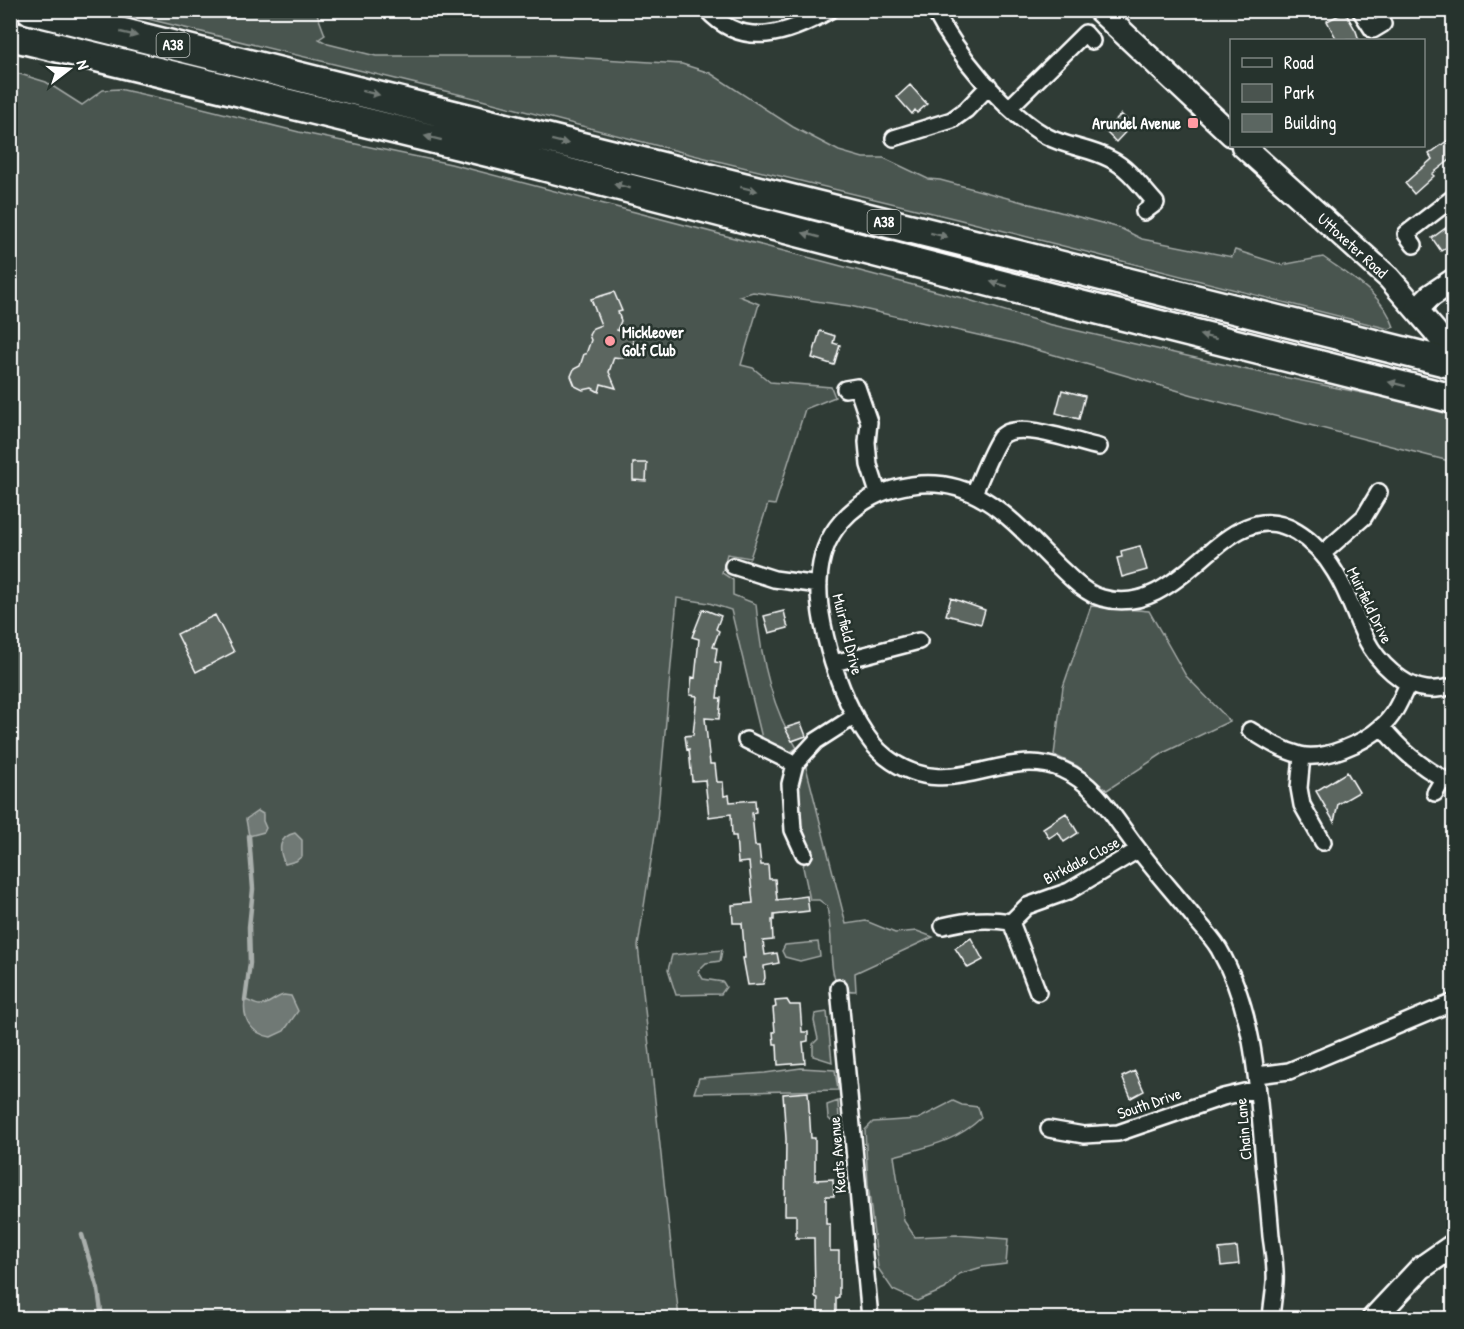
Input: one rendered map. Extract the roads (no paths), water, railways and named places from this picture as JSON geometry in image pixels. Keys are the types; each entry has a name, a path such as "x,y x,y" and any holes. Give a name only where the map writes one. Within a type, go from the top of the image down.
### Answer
{"highway":[{"name":"A38","path":"31,10 1194,297 1454,364"},
{"name":"A38","path":"10,36 504,156 1044,296 1454,399"},
{"path":"10,55 154,72"}],"main road":[{"path":"1099,10 1230,133"},
{"name":"Uttoxeter Road","path":"1244,147 1389,278 1454,356"},
{"path":"1417,309 1430,296 1454,280"},
{"path":"1374,1318 1421,1268 1454,1245"}],"street":[{"path":"707,10 726,27 751,35 772,33 801,25 830,10"},
{"path":"934,10 955,46 989,86 1034,128 1048,137 1109,158 1133,177 1156,203 1144,212"},
{"path":"1360,10 1373,30 1383,24"},
{"path":"1010,107 1085,33 1092,41"},
{"path":"894,138 952,120 966,110 989,86"},
{"path":"1413,245 1406,234 1454,197"},
{"path":"845,389 857,387 867,414 869,465 878,493"},
{"path":"974,493 1000,438 1009,432 1026,430 1077,449 1098,447"},
{"name":"Muirfield Drive","path":"1257,1082 1248,1027 1237,988 1218,946 1086,783 1066,771 1035,763 1018,764 957,777 935,777 916,773 897,764 873,745 855,717 834,663 819,604 822,558 829,538 847,514 860,503 878,493 908,485 934,483 958,487 974,493 1000,510 1082,588 1096,596 1112,600 1140,599 1164,589 1230,535 1250,527 1263,525 1285,527 1296,531 1322,554 1335,571 1363,636 1377,659 1408,684"},
{"path":"1322,554 1364,517 1379,492"},
{"path":"733,566 749,580 774,579 819,585"},
{"path":"834,663 919,641"},
{"path":"1250,730 1277,747 1302,756 1329,754 1347,748 1382,727 1398,706 1408,684 1425,690 1454,686"},
{"path":"804,854 794,830 790,784 795,764 816,741 855,717"},
{"path":"1382,727 1392,739 1444,785"},
{"path":"746,740 795,764"},
{"path":"1302,756 1299,788 1302,805 1323,842"},
{"name":"Birkdale Close","path":"1011,922 1027,906 1069,891 1138,850"},
{"path":"943,926 988,919 1011,922 1038,992"},
{"name":"Keats Avenue","path":"839,988 870,1318"},
{"name":"Chain Lane","path":"1271,1318 1275,1278 1257,1082 1289,1071 1454,1002"},
{"name":"South Drive","path":"1049,1128 1084,1135 1118,1133 1222,1097 1257,1082"}],"waterway":[{"path":"245,1000 250,963 249,927 253,889 249,836"},
{"path":"82,1235 98,1290 102,1318"}],"place":[{"name":"Arundel Avenue","path":"1193,123"},
{"name":"Mickleover Golf Club","path":"610,341"}]}
